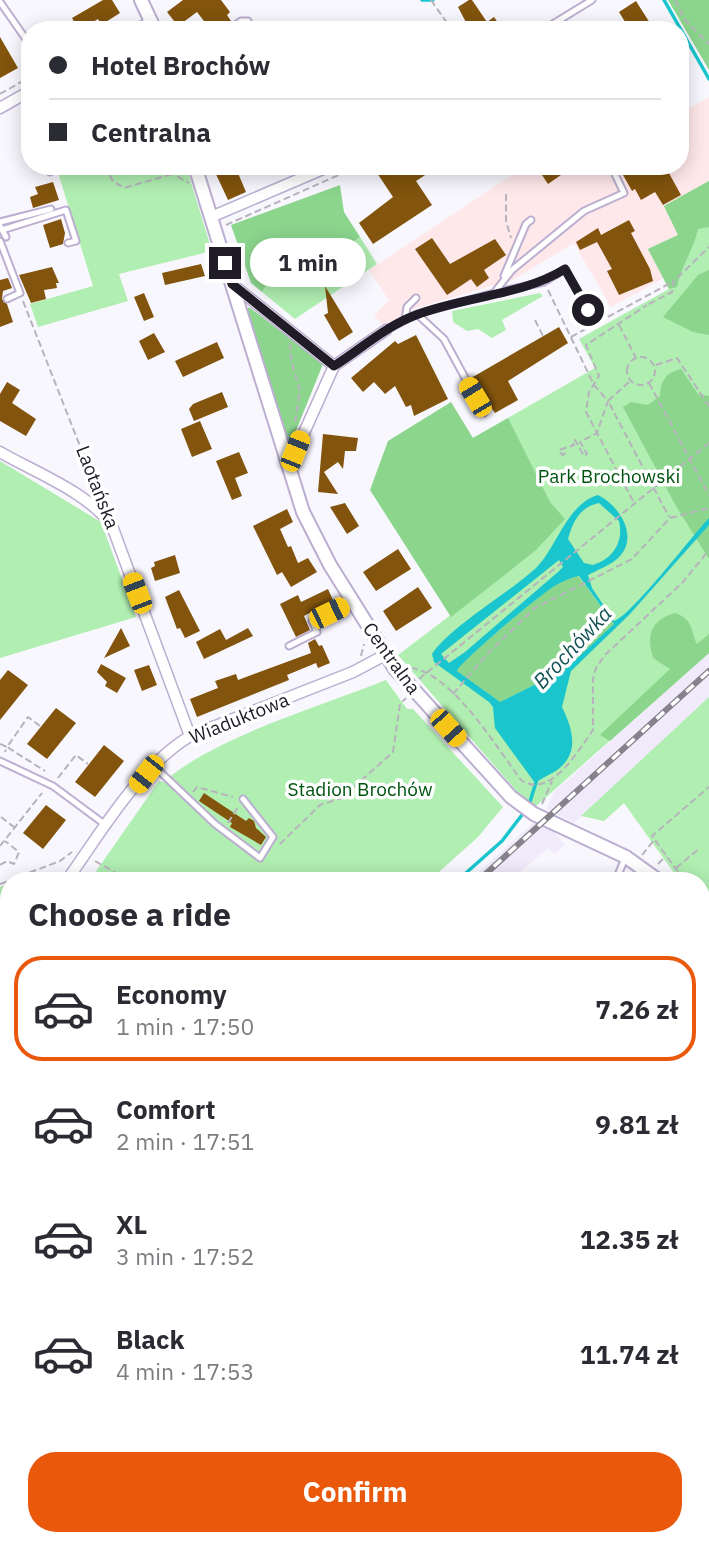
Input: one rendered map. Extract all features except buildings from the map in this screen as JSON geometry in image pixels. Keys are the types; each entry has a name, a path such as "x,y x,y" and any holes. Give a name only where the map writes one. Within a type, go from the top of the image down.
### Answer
{"street":[{"path":"141,0 152,21"},
{"path":"0,107 21,98"},
{"name":"Centralna","path":"198,175 289,466 314,536 385,655 410,688 519,804 538,816 631,860 647,872"},
{"path":"211,217 309,175"},
{"path":"232,284 334,366"},
{"path":"289,466 334,366 386,330"},
{"path":"0,452 104,515"},
{"name":"Laotańska","path":"104,515 112,526 190,736"},
{"name":"Wiaduktowa","path":"73,872 154,765 190,736 353,672 385,655"}],"lane":[{"path":"558,21 592,0"},
{"path":"0,2 21,32"},
{"path":"501,282 584,211 624,193 615,175"},
{"path":"1,226 51,209"},
{"path":"1,226 66,210 76,241 68,243"},
{"path":"494,293 526,224 531,220"},
{"path":"1,226 6,237"},
{"path":"0,241 20,293 7,299"},
{"path":"386,330 417,314 544,282 565,269 588,310"},
{"path":"404,320 407,307 416,298"},
{"path":"417,314 443,339 484,413"},
{"path":"289,646 317,632 312,621 353,601"},
{"path":"1,761 50,784 107,825"},
{"path":"154,765 223,830 260,858 273,837 243,799"},
{"path":"622,872 631,860"}],"path":[{"path":"675,0 686,21"},
{"path":"431,1 445,21"},
{"path":"689,24 709,44"},
{"path":"0,94 21,82"},
{"path":"109,175 124,188 169,175"},
{"path":"174,175 186,183 193,183"},
{"path":"223,226 339,175"},
{"path":"506,194 506,221 515,251"},
{"path":"570,338 674,281 709,247"},
{"path":"634,502 586,412 586,402 599,376 598,368 586,345 672,292 674,281"},
{"path":"544,282 594,385 608,401 670,518"},
{"name":"Laotańska","path":"20,293 97,483 104,515"},
{"path":"535,320 543,335"},
{"path":"618,324 636,358"},
{"path":"295,333 290,341 290,353 300,390 294,418 296,429 302,433"},
{"path":"629,382 626,369 636,358 643,358 656,366"},
{"path":"649,383 656,366 677,358 709,406"},
{"path":"565,450 574,445 575,440 584,456 587,454 580,442 597,433 608,401 629,382 649,383"},
{"path":"649,383 709,495"},
{"path":"415,681 709,443"},
{"path":"453,694 467,676 535,608 632,559 670,518 709,508"},
{"path":"538,816 552,780 593,730 593,679 596,668 605,655 683,582 709,550"},
{"path":"360,657 364,642"},
{"path":"410,674 404,667 428,673 453,694 521,780 532,786 552,780"},
{"path":"268,845 279,845 320,805 342,798 393,752 400,704 407,697"},
{"path":"1,761 7,747 28,717 40,726"},
{"path":"0,744 7,747"},
{"path":"0,846 76,755 88,764"},
{"path":"540,785 549,791"},
{"path":"678,872 652,836 709,787"},
{"path":"187,798 197,788 243,799 223,830"},
{"path":"1,817 15,828"},
{"path":"0,865 7,861 13,864 19,852 5,840"},
{"path":"631,860 653,840"},
{"path":"676,869 700,848"},
{"path":"31,872 74,851"},
{"path":"100,864 113,872"}],"shaded area":[{"path":"709,97 709,181 664,206 678,235 649,249 664,278 611,307 574,243 513,280 413,309 384,327 374,315 389,300 369,270 512,175 689,175 689,108"},
{"path":"709,653 709,697 574,823 547,809 553,793"},
{"path":"534,822 551,829 565,845 554,854 548,848 520,872 479,872"}],"green space":[{"path":"668,0 709,0 709,70 689,36 689,21 680,21"},
{"path":"59,175 189,175 212,251 119,274 128,301 38,327 30,304 93,286"},
{"name":"Park Brochowski","path":"709,181 709,653 535,807 526,802 398,655 535,551 473,438 595,368 579,339 669,289 648,249 678,235 664,206"},
{"path":"709,181 709,227 698,229 677,287 669,289 648,249 678,235 664,206"},
{"path":"340,185 344,212 360,237 331,258 291,246 281,257 262,292 251,283 231,225"},
{"path":"360,237 377,264 295,319 262,292 281,257 291,246 331,258"},
{"path":"709,270 709,335 693,332 663,317 698,275"},
{"path":"540,293 543,296 502,320 506,330 492,338 478,329 467,331 453,322 452,311"},
{"path":"249,307 323,364 291,443 288,442 247,310"},
{"path":"681,369 698,394 709,396 709,559 676,506 623,407 631,402 648,405 660,396 661,386 668,375"},
{"path":"451,402 473,438 508,418 550,502 565,519 535,551 451,617 370,490 388,441"},
{"path":"0,461 101,522 136,617 0,658"},
{"path":"578,576 614,624 560,675 555,674 500,702 457,671 487,641 537,599 558,584"},
{"path":"675,613 691,626 697,644 709,634 709,653 610,741 600,735 670,669 653,658 650,642 656,624"},
{"name":"Stadion Brochów","path":"386,680 407,709 413,709 503,807 478,837 439,872 96,872 159,781 163,782 212,750 270,724"},
{"path":"709,697 709,872 673,872 624,803 604,821 581,816"}],"water":[{"path":"598,495 606,500 620,514 627,532 624,551 617,559 588,575 592,588 614,621 623,616 647,591 709,518 709,525 629,615 571,671 562,707 571,733 571,750 563,765 535,783 495,728 493,707 434,662 432,654 452,632 536,568 570,517 587,500","holes":["599,503 619,521 620,536 611,554 593,565 584,563 568,539 572,526 582,511","559,560 563,567 558,572 465,652 449,663 441,654","579,576 614,624 560,674 500,702 457,671 487,641 537,599 568,579"]}],"waterway":[{"path":"422,0 433,0"},
{"path":"664,0 676,21"},
{"path":"689,44 709,79"},
{"name":"Brochówka","path":"529,805 537,779"},
{"name":"Brochówka","path":"467,872 502,841 525,811"}],"railway":[{"path":"488,872 709,671"}],"route":[{"path":"225,263 232,284 334,366 386,330 417,314 544,282 565,269 588,310"}]}
